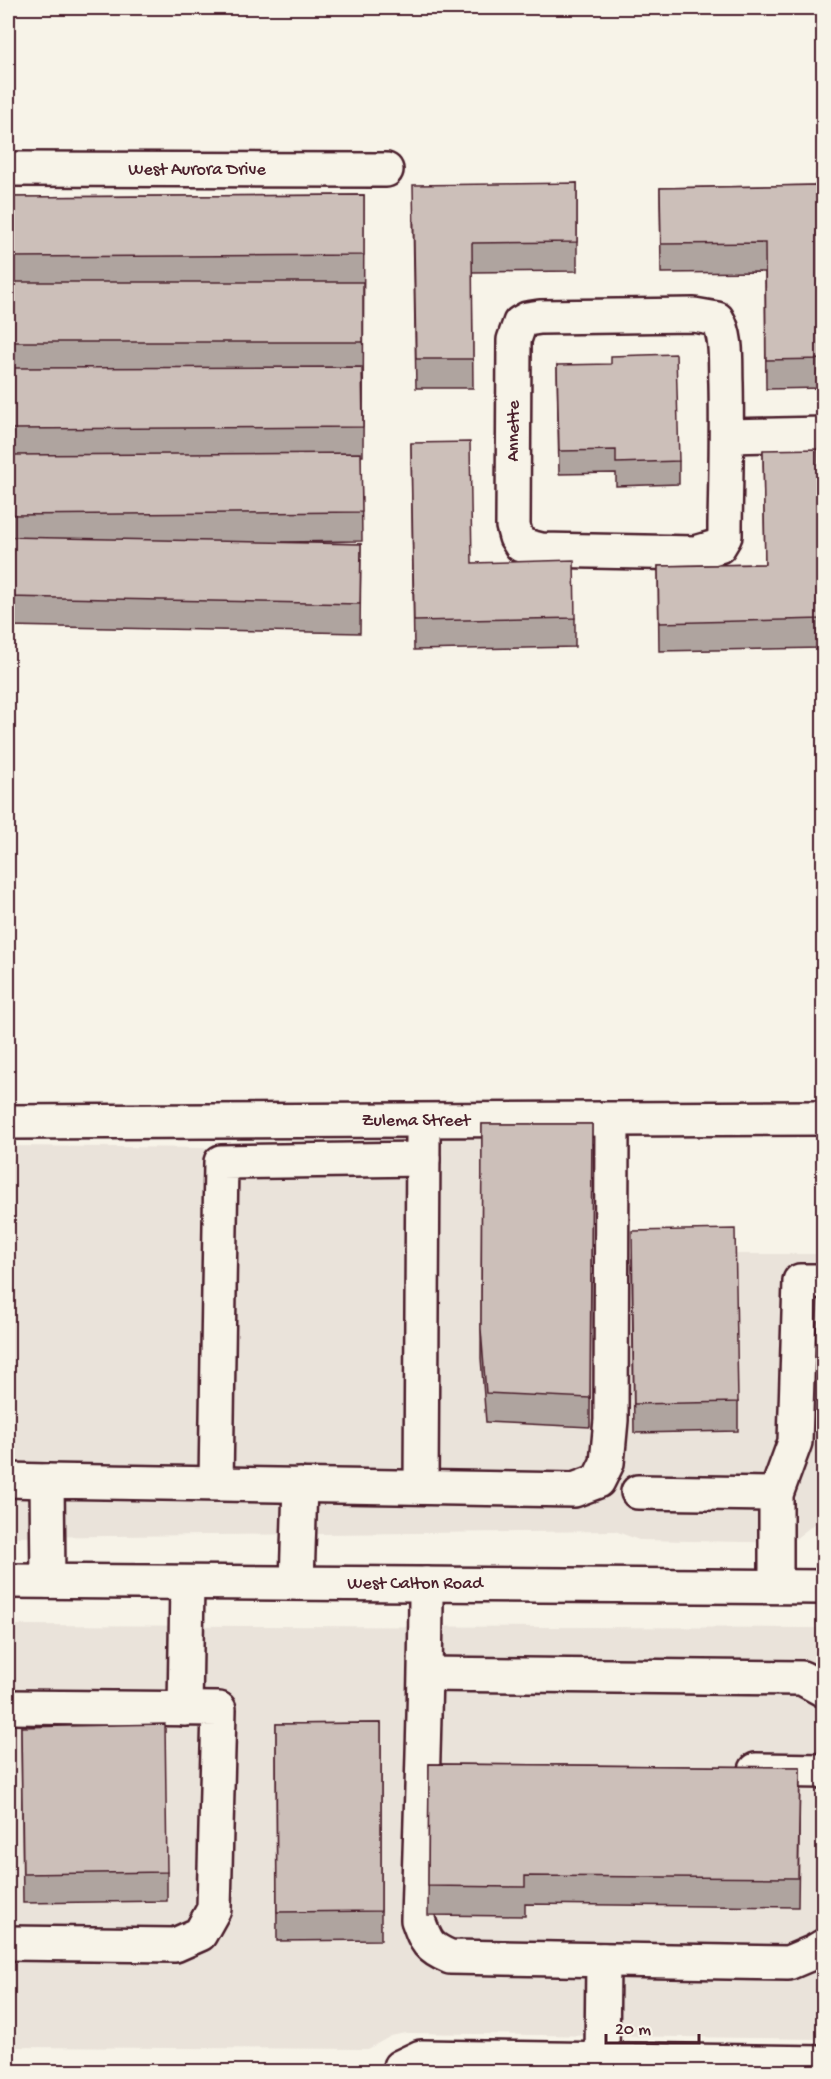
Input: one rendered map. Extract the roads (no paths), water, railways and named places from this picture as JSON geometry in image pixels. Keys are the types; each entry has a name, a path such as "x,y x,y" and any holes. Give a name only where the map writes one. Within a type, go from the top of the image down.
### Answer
{"street":[{"name":"West Aurora Drive","path":"8,170 386,170"},
{"name":"Annette","path":"694,315 717,319 721,326 725,350 728,436 725,536 719,546 694,553 542,550 521,545 513,526 514,340 520,322 540,317 694,315"},
{"path":"728,436 824,434"},
{"name":"Zulema Street","path":"8,1122 824,1118"},
{"path":"8,1480 574,1490 598,1481 607,1463 611,1420 612,1120"},
{"path":"421,1487 423,1121"},
{"path":"216,1483 220,1162 423,1159"},
{"path":"776,1586 776,1494 795,1442 800,1281 824,1281"},
{"path":"47,1481 48,1581"},
{"path":"297,1583 300,1485"},
{"path":"638,1492 776,1494"},
{"name":"West Calton Road","path":"8,1581 824,1587"},
{"path":"185,1709 187,1583"},
{"path":"426,1584 426,1674 418,1920 425,1941 436,1952 450,1957 788,1963 824,1946"},
{"path":"426,1674 801,1678 824,1690"},
{"path":"8,1707 219,1709 214,1909 200,1934 175,1945 8,1943"},
{"path":"422,1765 457,1766"},
{"path":"729,1770 824,1771"},
{"path":"602,2059 603,1960"},
{"path":"400,2069 421,2057 824,2063"}]}
